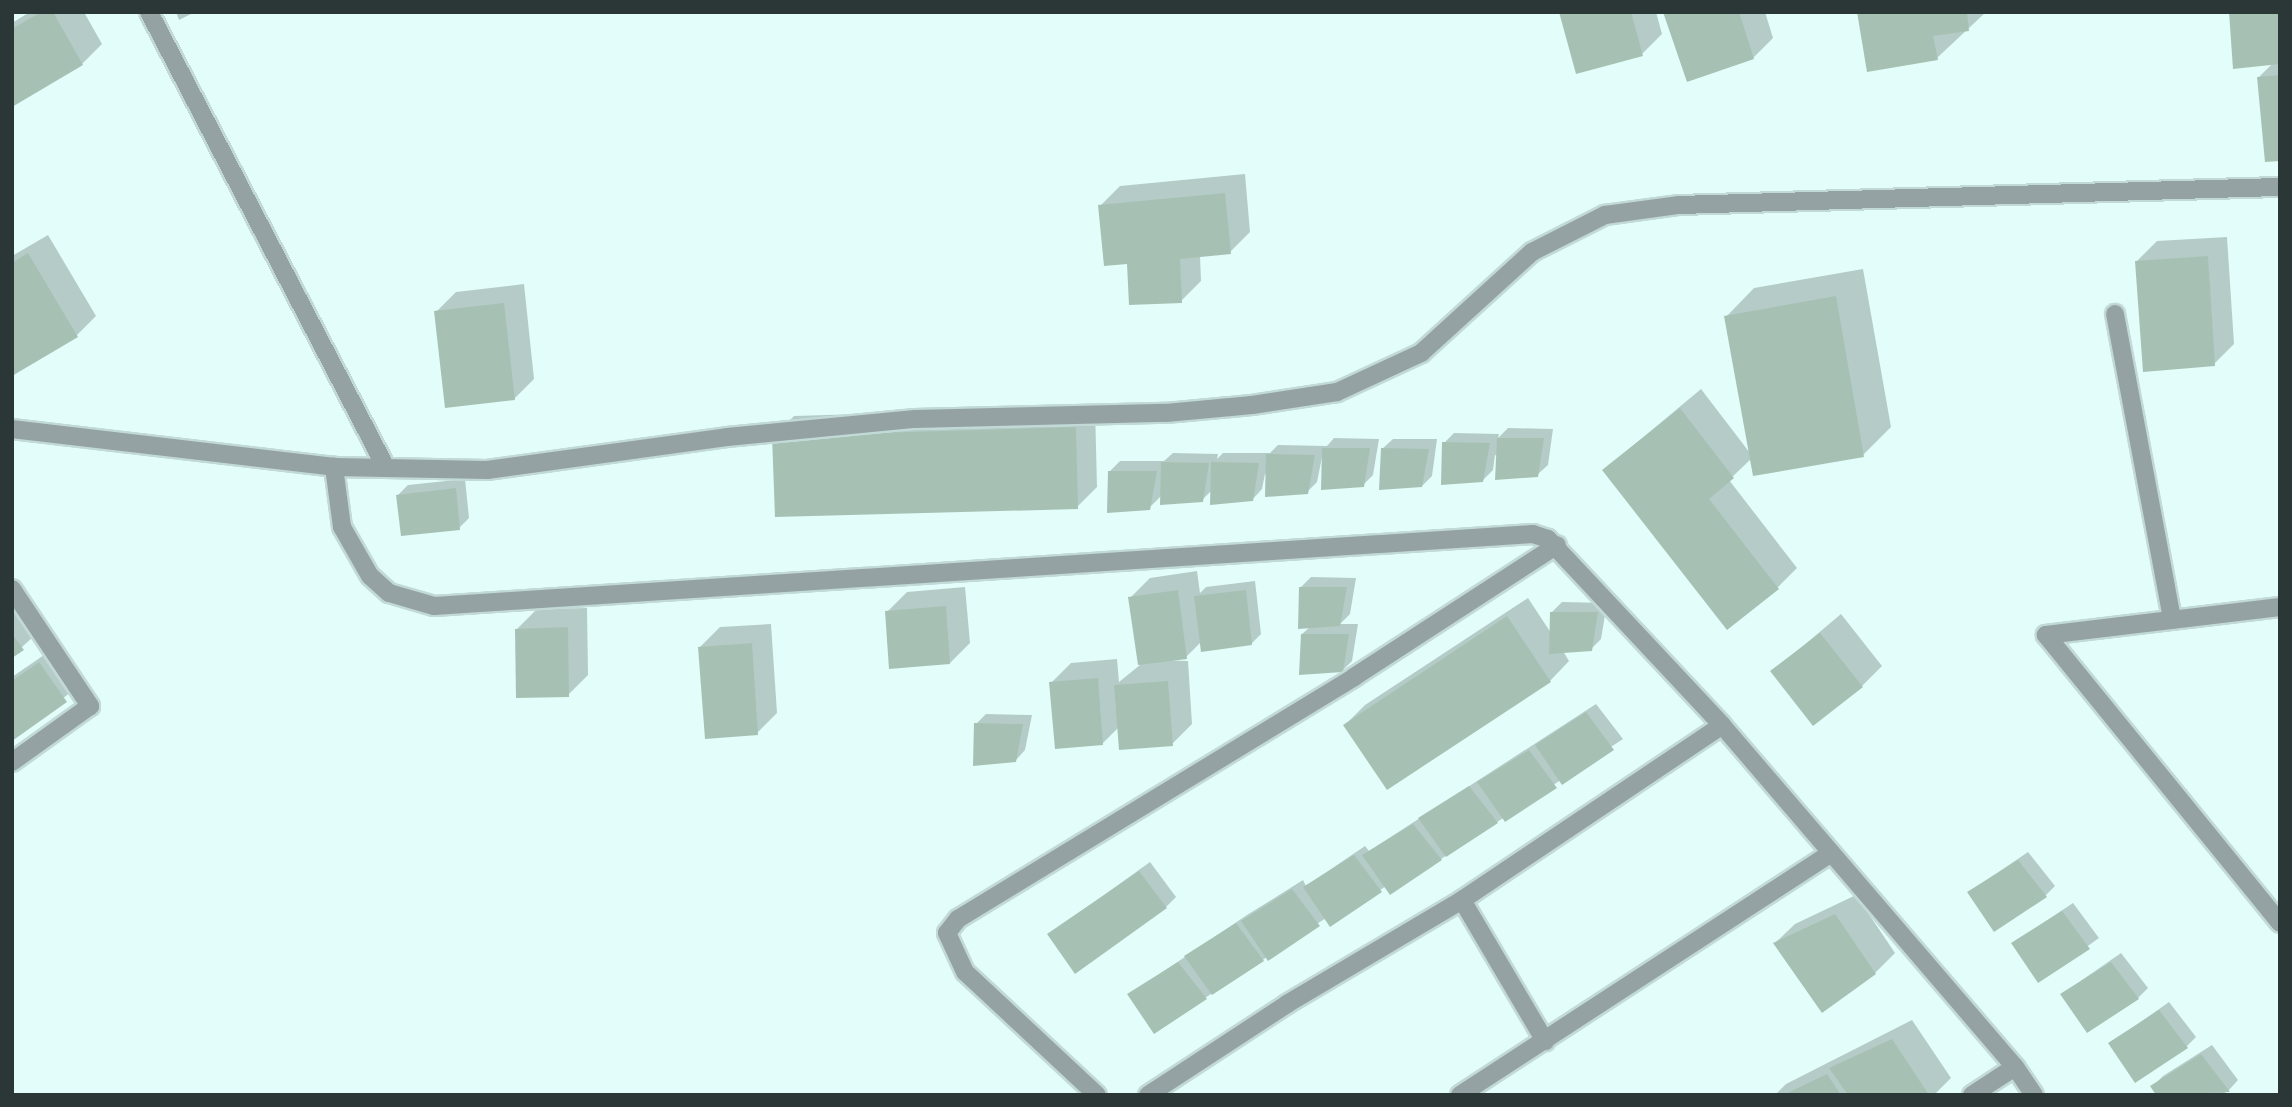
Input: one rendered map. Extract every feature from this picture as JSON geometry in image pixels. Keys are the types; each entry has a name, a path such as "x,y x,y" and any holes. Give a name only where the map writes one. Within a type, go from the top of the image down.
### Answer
{"street":[{"path":"149,12 385,466"},
{"path":"12,429 334,467 487,470 727,436 915,419 1167,413 1337,392 1422,353 1532,252 1605,215 1679,205 2280,187"},
{"path":"2115,314 2172,620"},
{"path":"334,467 342,527 370,576 388,593 434,606 1534,534 1556,545 1722,725 2015,1067 2034,1095"},
{"path":"1097,1095 965,972 947,933 958,919 1354,677 1556,545"},
{"path":"12,589 90,706 12,762"},
{"path":"2280,607 2046,635 2280,923"},
{"path":"1148,1095 1286,1004 1462,900 1722,725"},
{"path":"1460,1095 1830,854"},
{"path":"1462,900 1545,1041"},
{"path":"1972,1095 2015,1067"}],"building":[{"path":"41,12 53,12 83,65 12,107 12,29"},
{"path":"1559,12 1631,12 1643,56 1576,74"},
{"path":"1663,12 1739,12 1754,59 1687,82"},
{"path":"1857,12 1967,12 1969,31 1933,36 1938,60 1867,72"},
{"path":"2229,12 2280,12 2280,64 2233,69"},
{"path":"2280,75 2280,161 2265,162 2257,77"},
{"path":"1225,193 1231,254 1180,259 1182,303 1129,305 1127,264 1104,266 1098,205"},
{"path":"28,253 78,337 12,376 12,263"},
{"path":"2208,256 2215,366 2143,372 2135,261"},
{"path":"1836,296 1864,457 1753,476 1724,316"},
{"path":"504,303 515,400 445,408 434,311"},
{"path":"1680,408 1734,478 1709,499 1779,589 1727,630 1602,470"},
{"path":"1076,427 1078,509 775,517 772,436"},
{"path":"1497,438 1544,438 1538,477 1495,480"},
{"path":"1442,442 1490,443 1483,482 1441,485"},
{"path":"1322,448 1370,448 1364,487 1321,490"},
{"path":"1381,448 1429,449 1422,487 1379,490"},
{"path":"1266,454 1315,455 1308,494 1265,497"},
{"path":"1161,462 1209,463 1203,502 1160,505"},
{"path":"1211,462 1259,463 1253,501 1210,505"},
{"path":"1108,471 1157,471 1150,510 1107,513"},
{"path":"456,488 460,530 401,536 396,495"},
{"path":"1299,587 1347,587 1340,626 1298,629"},
{"path":"1178,590 1187,659 1138,665 1128,597"},
{"path":"1246,590 1252,645 1201,652 1194,596"},
{"path":"946,606 950,664 889,669 885,611"},
{"path":"1550,612 1598,612 1592,651 1549,654"},
{"path":"1507,616 1551,682 1387,790 1343,725"},
{"path":"568,627 569,697 516,698 515,629"},
{"path":"1820,633 1863,687 1813,726 1770,671"},
{"path":"12,634 24,650 12,658"},
{"path":"1301,634 1349,634 1343,672 1299,675"},
{"path":"752,643 758,735 705,739 698,647"},
{"path":"39,662 67,702 12,741 12,681"},
{"path":"1098,678 1103,745 1055,749 1049,682"},
{"path":"1168,681 1173,746 1119,750 1114,685"},
{"path":"1586,712 1614,750 1562,785 1535,745"},
{"path":"974,723 1023,724 1016,762 973,766"},
{"path":"1529,750 1557,788 1505,822 1477,782"},
{"path":"1469,786 1498,823 1446,857 1418,818"},
{"path":"1413,824 1442,860 1390,895 1362,855"},
{"path":"1354,855 1382,892 1330,927 1303,887"},
{"path":"2018,860 2047,897 1994,932 1967,892"},
{"path":"1139,871 1167,908 1075,974 1047,934"},
{"path":"1292,889 1320,926 1268,961 1241,921"},
{"path":"2062,911 2090,949 2038,983 2011,943"},
{"path":"1835,914 1876,974 1822,1013 1773,943"},
{"path":"1236,923 1264,961 1212,995 1184,956"},
{"path":"1178,962 1207,999 1154,1034 1127,994"},
{"path":"2111,962 2139,999 2087,1033 2060,994"},
{"path":"2159,1010 2188,1048 2135,1083 2108,1043"},
{"path":"1892,1039 1929,1095 1848,1095 1829,1068"},
{"path":"2201,1054 2230,1092 2156,1095 2150,1086"},
{"path":"1827,1074 1841,1095 1783,1095"}]}
